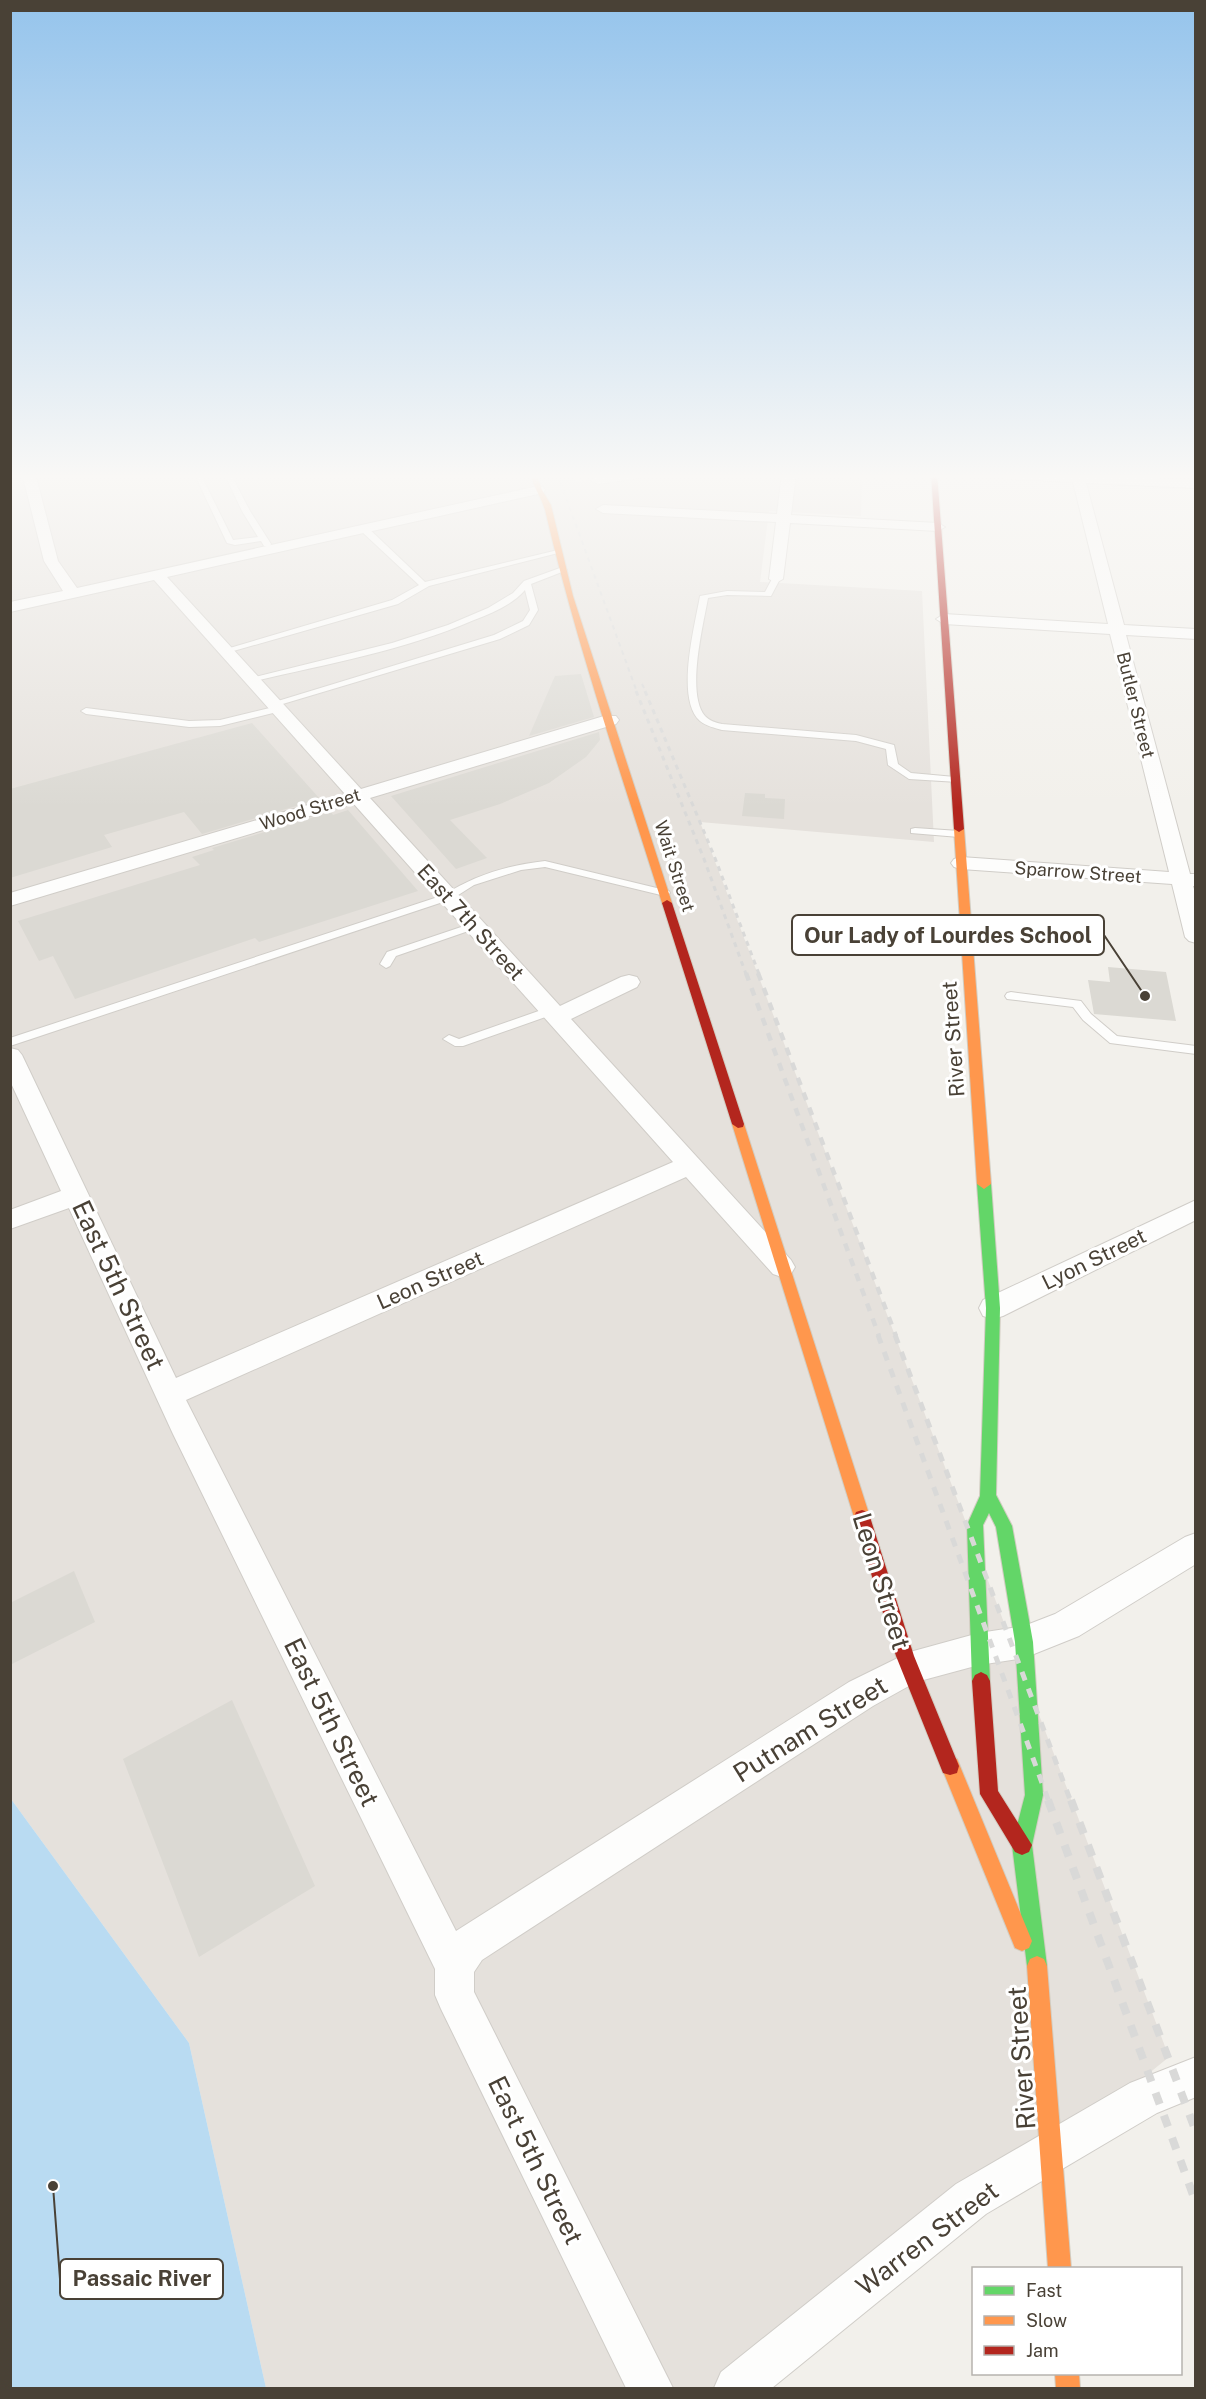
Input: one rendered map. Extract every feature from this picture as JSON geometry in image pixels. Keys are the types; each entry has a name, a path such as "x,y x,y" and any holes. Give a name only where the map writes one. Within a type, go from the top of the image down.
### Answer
{"main road":[{"name":"Wait Street","path":"568,585 785,1270"},
{"name":"River Street","path":"942,585 993,1308 988,1496 975,1525 979,1649 989,1794 1022,1845"},
{"name":"Leon Street","path":"785,1270 910,1668 1040,1986"},
{"name":"River Street","path":"988,1496 1004,1526 1024,1642 1034,1795 1022,1845 1040,1986 1060,2267"}],"street":[{"path":"67,585 73,593"},
{"path":"10,607 109,585"},
{"name":"East 7th Street","path":"167,585 785,1270"},
{"name":"Butler Street","path":"1105,585 1188,880 1196,937"},
{"path":"944,619 1196,634"},
{"name":"Wood Street","path":"10,900 610,720"},
{"name":"Sparrow Street","path":"961,862 1188,880"},
{"path":"553,1014 629,982"},
{"name":"East 5th Street","path":"10,1055 170,1394 454,1967 455,1995 650,2388"},
{"name":"Leon Street","path":"170,1394 690,1165"},
{"path":"10,1220 76,1195"},
{"name":"Lyon Street","path":"993,1308 1196,1209"},
{"name":"Putnam Street","path":"454,1967 468,1946 861,1694 910,1668 979,1649 1024,1642 1068,1625 1196,1546"},
{"name":"Warren Street","path":"737,2388 971,2199 1144,2097 1196,2077"}],"lane":[{"path":"226,652 395,602 424,585"},
{"path":"250,679 395,645 451,627 516,595 524,585"},
{"path":"86,711 189,724 220,723 276,707 443,654 526,623 534,610 527,585"},
{"path":"773,585 768,594 727,593 704,596 691,678 698,715 705,722 722,727 856,738 891,747 893,765 909,776 955,780"},
{"path":"915,831 959,834"},
{"path":"10,1042 448,897 470,882 520,867 545,864 665,893"},
{"path":"812,929 878,924 966,932"},
{"path":"386,964 391,954 473,926"},
{"path":"1011,996 1077,1004 1087,1017 1114,1040 1196,1050"},
{"path":"449,1039 459,1043 553,1014"}],"shaded area":[{"path":"10,585 813,585 922,591 934,842 700,822 1169,2057 761,2388 266,2388 189,2043 11,1799"}],"water":[{"path":"11,1799 189,2043 266,2388 11,2388"}],"building":[{"path":"581,674 594,717 529,736 555,676"},
{"path":"252,723 320,799 202,834 184,812 104,835 112,847 10,878 10,789"},
{"path":"599,732 600,740 586,757 549,783 500,804 450,820 487,858 456,869 391,796"},
{"path":"745,793 765,794 765,798 785,799 784,819 742,816"},
{"path":"348,810 418,891 259,942 255,938 75,999 53,956 39,961 18,921 200,865 192,857 214,850 212,848 331,812 333,815"},
{"path":"1108,967 1166,972 1176,1021 1094,1014 1088,980 1110,982"},
{"path":"74,1571 95,1622 10,1665 10,1603"},
{"path":"232,1700 315,1886 199,1957 123,1759"}],"railway":[{"path":"598,585 637,692"},
{"path":"642,684 646,692"},
{"path":"636,691 704,859 746,974"},
{"path":"645,691 715,858 759,974"},
{"path":"746,973 879,1336"},
{"path":"758,973 896,1336"},
{"path":"878,1335 1049,1802"},
{"path":"895,1335 1071,1802"},
{"path":"1048,1800 1196,2203"},
{"path":"1071,1800 1196,2132"}],"traffic: fast":[{"path":"981,1681 975,1525 988,1496 993,1308 984,1184"},
{"path":"988,1496 1004,1526 1024,1642 1034,1795 1022,1845 1037,1966"}],"traffic: slow":[{"path":"566,585 667,903"},
{"path":"959,829 984,1184"},
{"path":"738,1124 862,1517"},
{"path":"950,1766 1022,1941"},
{"path":"1037,1966 1060,2267"},
{"path":"1067,2375 1068,2388"}],"traffic: jam":[{"path":"942,585 959,829"},
{"path":"667,903 738,1124"},
{"path":"862,1517 905,1656 950,1766"},
{"path":"981,1681 989,1794 1022,1845"}],"place":[{"name":"Our Lady of Lourdes School","path":"1145,996"},
{"name":"Passaic River","path":"53,2186"}]}
